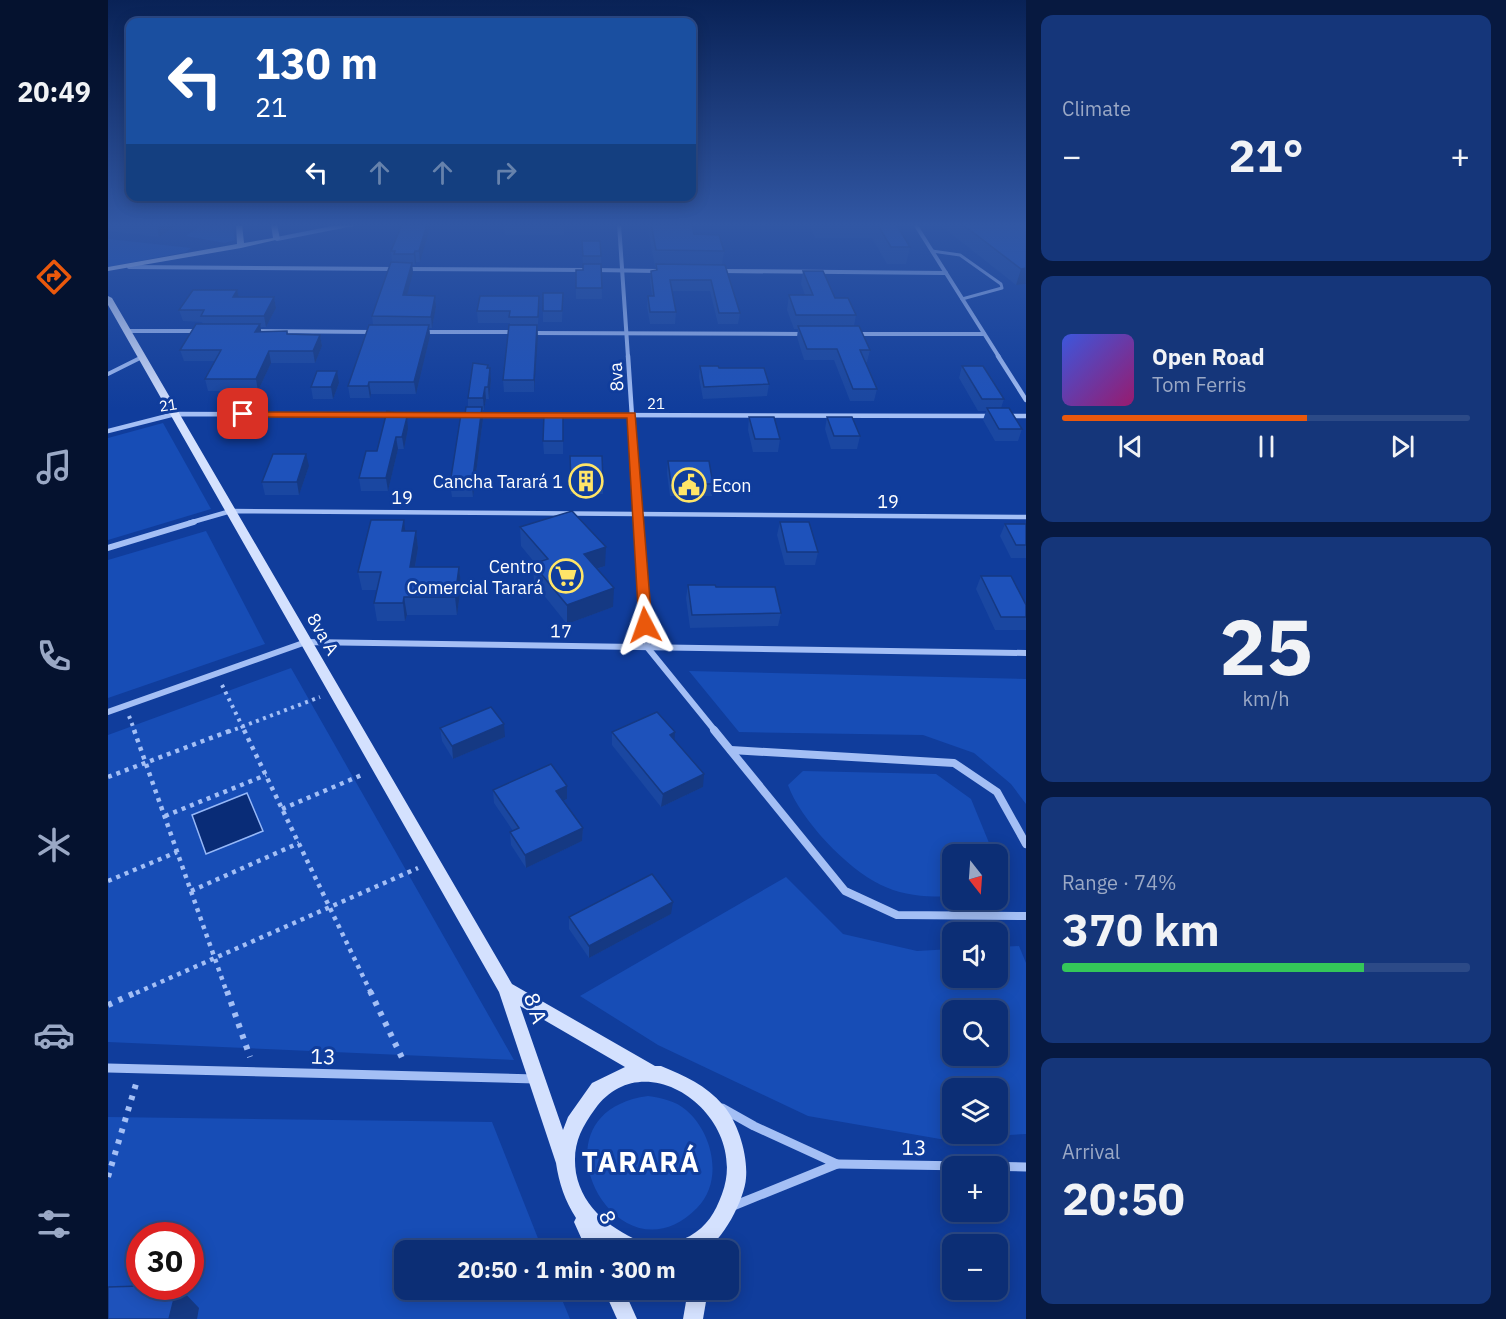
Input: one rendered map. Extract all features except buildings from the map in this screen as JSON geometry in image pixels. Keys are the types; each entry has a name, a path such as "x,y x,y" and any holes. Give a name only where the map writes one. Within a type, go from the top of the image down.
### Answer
{"street":[{"name":"8va","path":"623,286 647,648"},
{"path":"954,286 1026,400"},
{"name":"8va A","path":"108,298 506,989"},
{"path":"127,331 210,331"},
{"path":"246,331 377,332"},
{"path":"412,332 817,334"},
{"path":"853,334 984,334"},
{"name":"21","path":"108,431 175,414 1026,416"},
{"name":"19","path":"108,548 231,511 1026,517"},
{"name":"17","path":"108,712 306,642 1026,653"},
{"path":"647,648 846,891 897,915 1026,916"},
{"path":"731,750 954,763 997,792 1026,844"},
{"name":"8 A","path":"506,989 650,1072"},
{"name":"8 A","path":"506,989 566,1164"},
{"name":"13","path":"108,1068 537,1080"},
{"path":"612,1240 594,1227 575,1201 566,1164 568,1134 580,1108 599,1089 623,1076 650,1072 683,1081 712,1102 728,1125 736,1151 737,1180 729,1207 708,1240"},
{"name":"13","path":"712,1102 754,1126 837,1164"},
{"name":"13","path":"729,1207 837,1164 1026,1167"},
{"name":"8","path":"575,1201 592,1240"},
{"path":"618,1300 627,1319"},
{"path":"693,1319 696,1300"}],"lane":[{"path":"962,299 1002,288 1001,286"},
{"path":"108,374 142,357"}],"path":[{"path":"217,674 411,1076"},
{"path":"108,777 335,692"},
{"path":"125,706 255,1072"},
{"path":"282,809 379,768"},
{"path":"165,816 266,775"},
{"path":"191,891 299,843"},
{"path":"108,880 177,852"},
{"path":"108,1005 433,862"},
{"path":"108,1177 141,1068"}],"shaded area":[{"path":"163,423 211,509 108,540 108,438"},
{"path":"206,531 265,644 108,698 108,560"},
{"path":"291,668 514,1060 108,1042 108,735"},
{"path":"689,671 1026,679 1026,804 1011,784 974,753 923,735 739,732"},
{"path":"803,771 936,774 971,799 989,844 942,844 942,896 916,895 898,891 868,878 826,842 803,813 788,785"},
{"path":"247,793 263,831 206,854 192,815"},
{"path":"786,877 843,934 917,951 942,950 942,988 1008,988 1008,947 1019,946 1026,963 1026,1134 1008,1135 1008,1078 942,1078 942,1139 940,1139 808,1116 658,1045 580,996"},
{"path":"648,1096 668,1100 686,1110 703,1131 712,1158 713,1171 705,1197 697,1208 667,1227 638,1227 613,1213 596,1189 587,1161 592,1132 611,1109"},
{"path":"108,1117 492,1122 539,1240 394,1240 394,1300 562,1300 570,1319 108,1319"}],"place":[{"name":"Cancha Tarará 1","path":"586,481"},
{"name":"Econ","path":"689,485"},
{"name":"Centro Comercial Tarará","path":"566,576"}],"district":[{"name":"TARARÁ","path":"641,1161"}],"route":[{"path":"243,414 632,415 645,625"}]}
